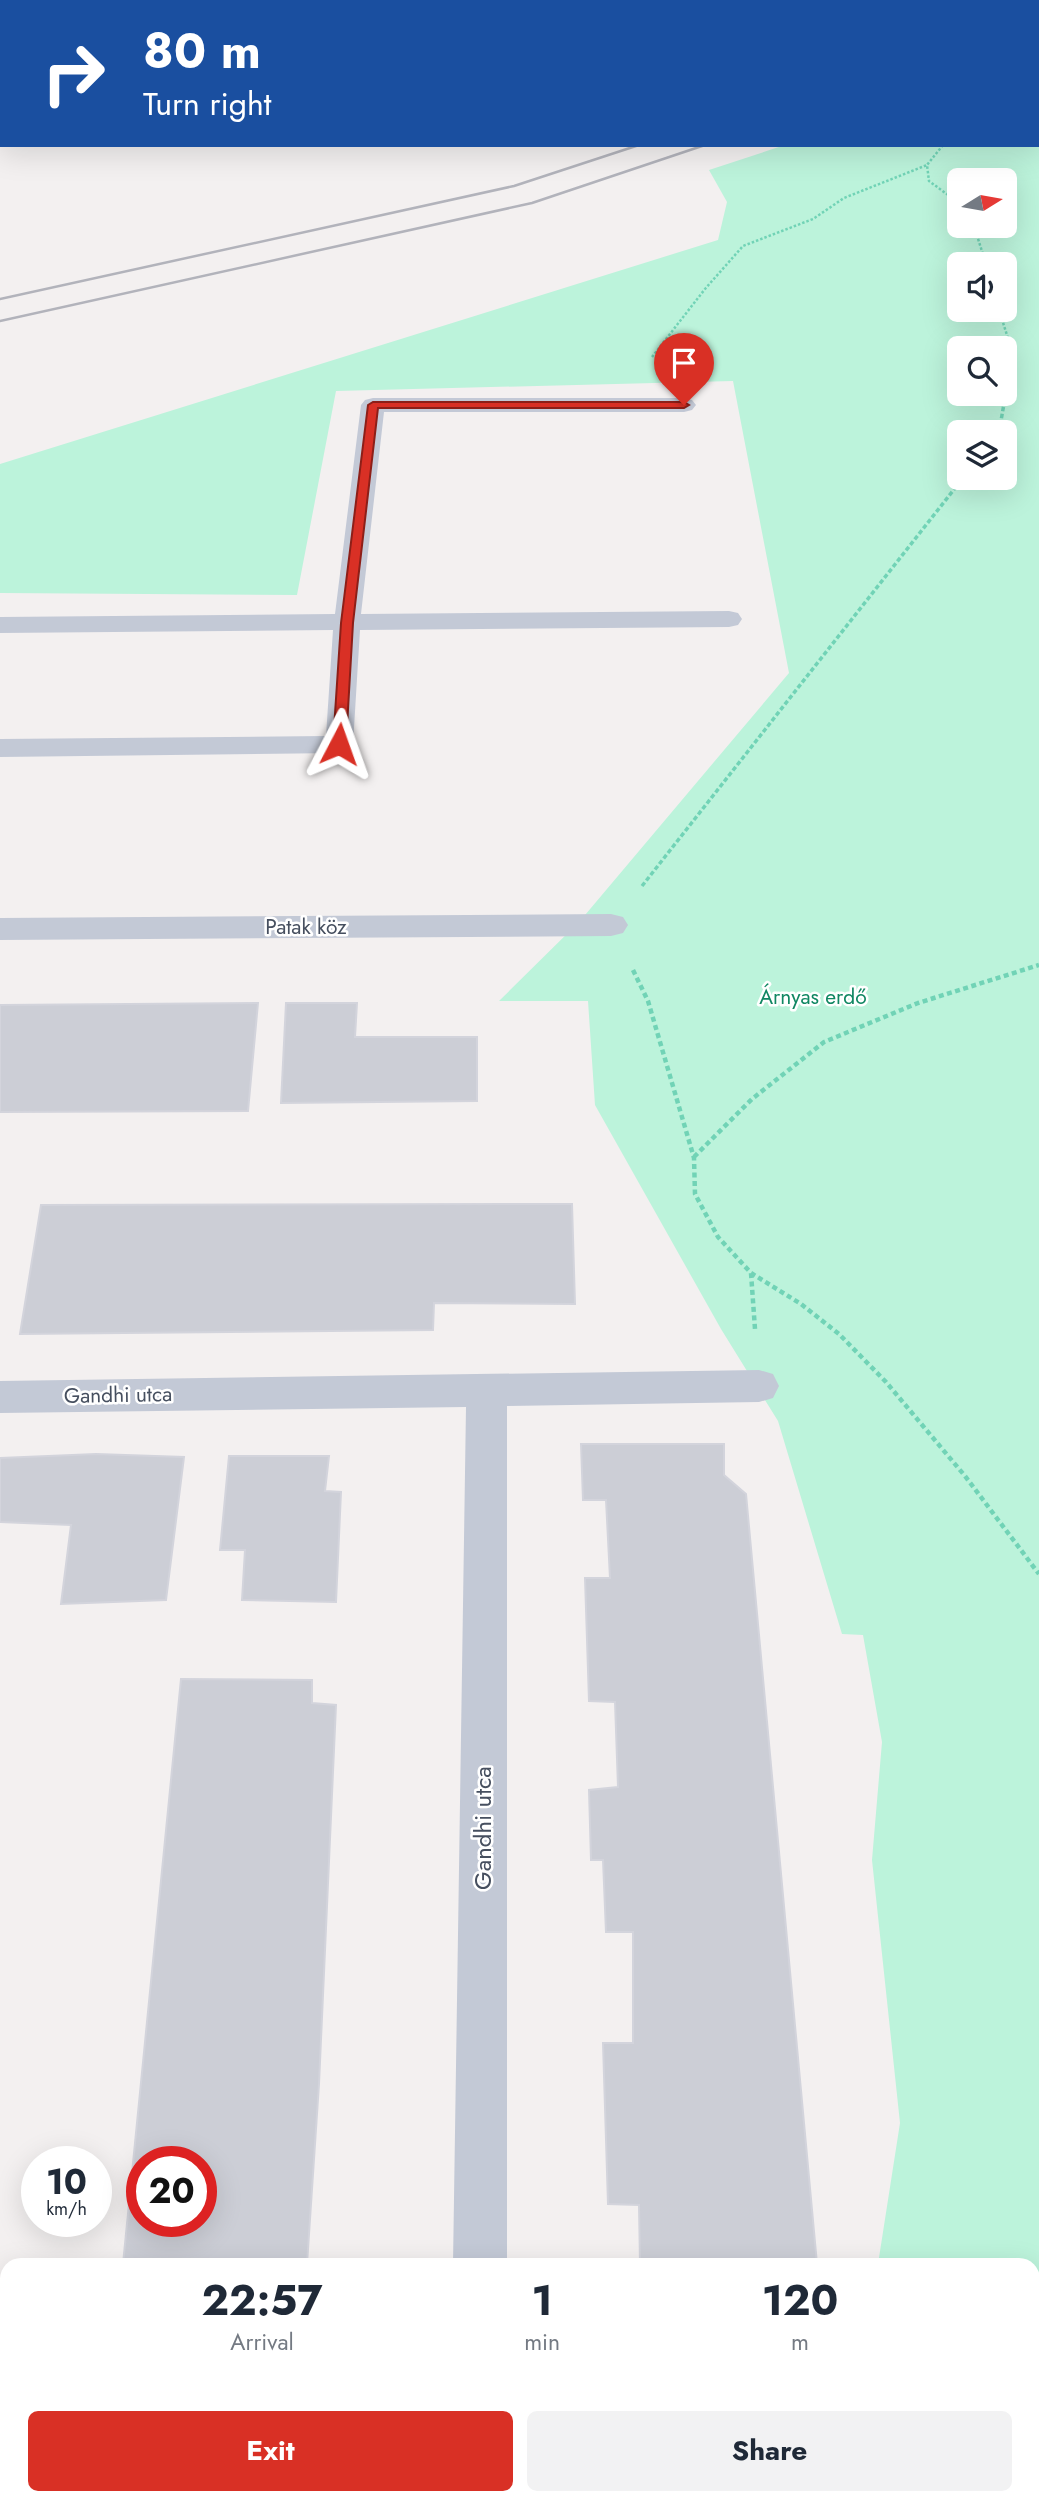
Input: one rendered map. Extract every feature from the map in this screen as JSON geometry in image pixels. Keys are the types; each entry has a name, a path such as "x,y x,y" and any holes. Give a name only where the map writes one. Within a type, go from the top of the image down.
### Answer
{"street":[{"name":"Patak köz","path":"0,929 611,925"},
{"name":"Gandhi utca","path":"0,1397 760,1386"},
{"name":"Gandhi utca","path":"480,2258 487,1391"}],"lane":[{"path":"0,748 339,744 347,623 373,405 684,405"},
{"path":"0,625 729,619"}],"path":[{"path":"614,406 705,289 743,246 813,219 844,198 927,165 941,147"},
{"path":"927,165 929,181 947,194"},
{"path":"1001,420 1013,354 1003,322"},
{"path":"954,490 611,925 648,1001 694,1158 695,1194 718,1237 751,1273 801,1304 829,1326 886,1382 965,1476 1039,1574"},
{"path":"694,1158 752,1099 824,1042 918,1003 1039,965"}],"green space":[{"name":"Árnyas erdő","path":"779,147 1039,147 1039,2258 879,2258 900,2123 872,1860 882,1742 863,1635 842,1634 778,1421 721,1329 595,1105 588,1001 499,1001 580,921 789,673 733,381 336,391 297,595 0,593 0,464 718,240 727,202 709,170"}],"building":[{"path":"258,1003 248,1111 0,1112 0,1005"},
{"path":"286,1003 357,1003 355,1037 477,1037 477,1101 281,1103"},
{"path":"572,1204 575,1304 434,1303 433,1330 20,1334 41,1205"},
{"path":"581,1444 724,1444 724,1475 746,1494 816,2258 640,2258 639,2205 608,2204 603,2043 633,2043 633,1932 606,1932 603,1860 591,1860 589,1790 618,1787 615,1702 589,1701 585,1578 610,1578 606,1500 583,1500"},
{"path":"96,1454 184,1457 166,1600 61,1604 71,1525 0,1522 0,1458"},
{"path":"229,1456 329,1456 325,1491 341,1492 336,1602 242,1600 245,1550 220,1550"},
{"path":"181,1679 312,1680 312,1703 336,1705 319,2084 307,2258 124,2258 126,2234 126,2237 217,2237 217,2146 135,2146"}],"railway":[{"path":"0,299 514,186 633,147"},
{"path":"0,321 532,203 699,147"}],"route":[{"path":"339,744 347,623 373,405 684,405"}]}
